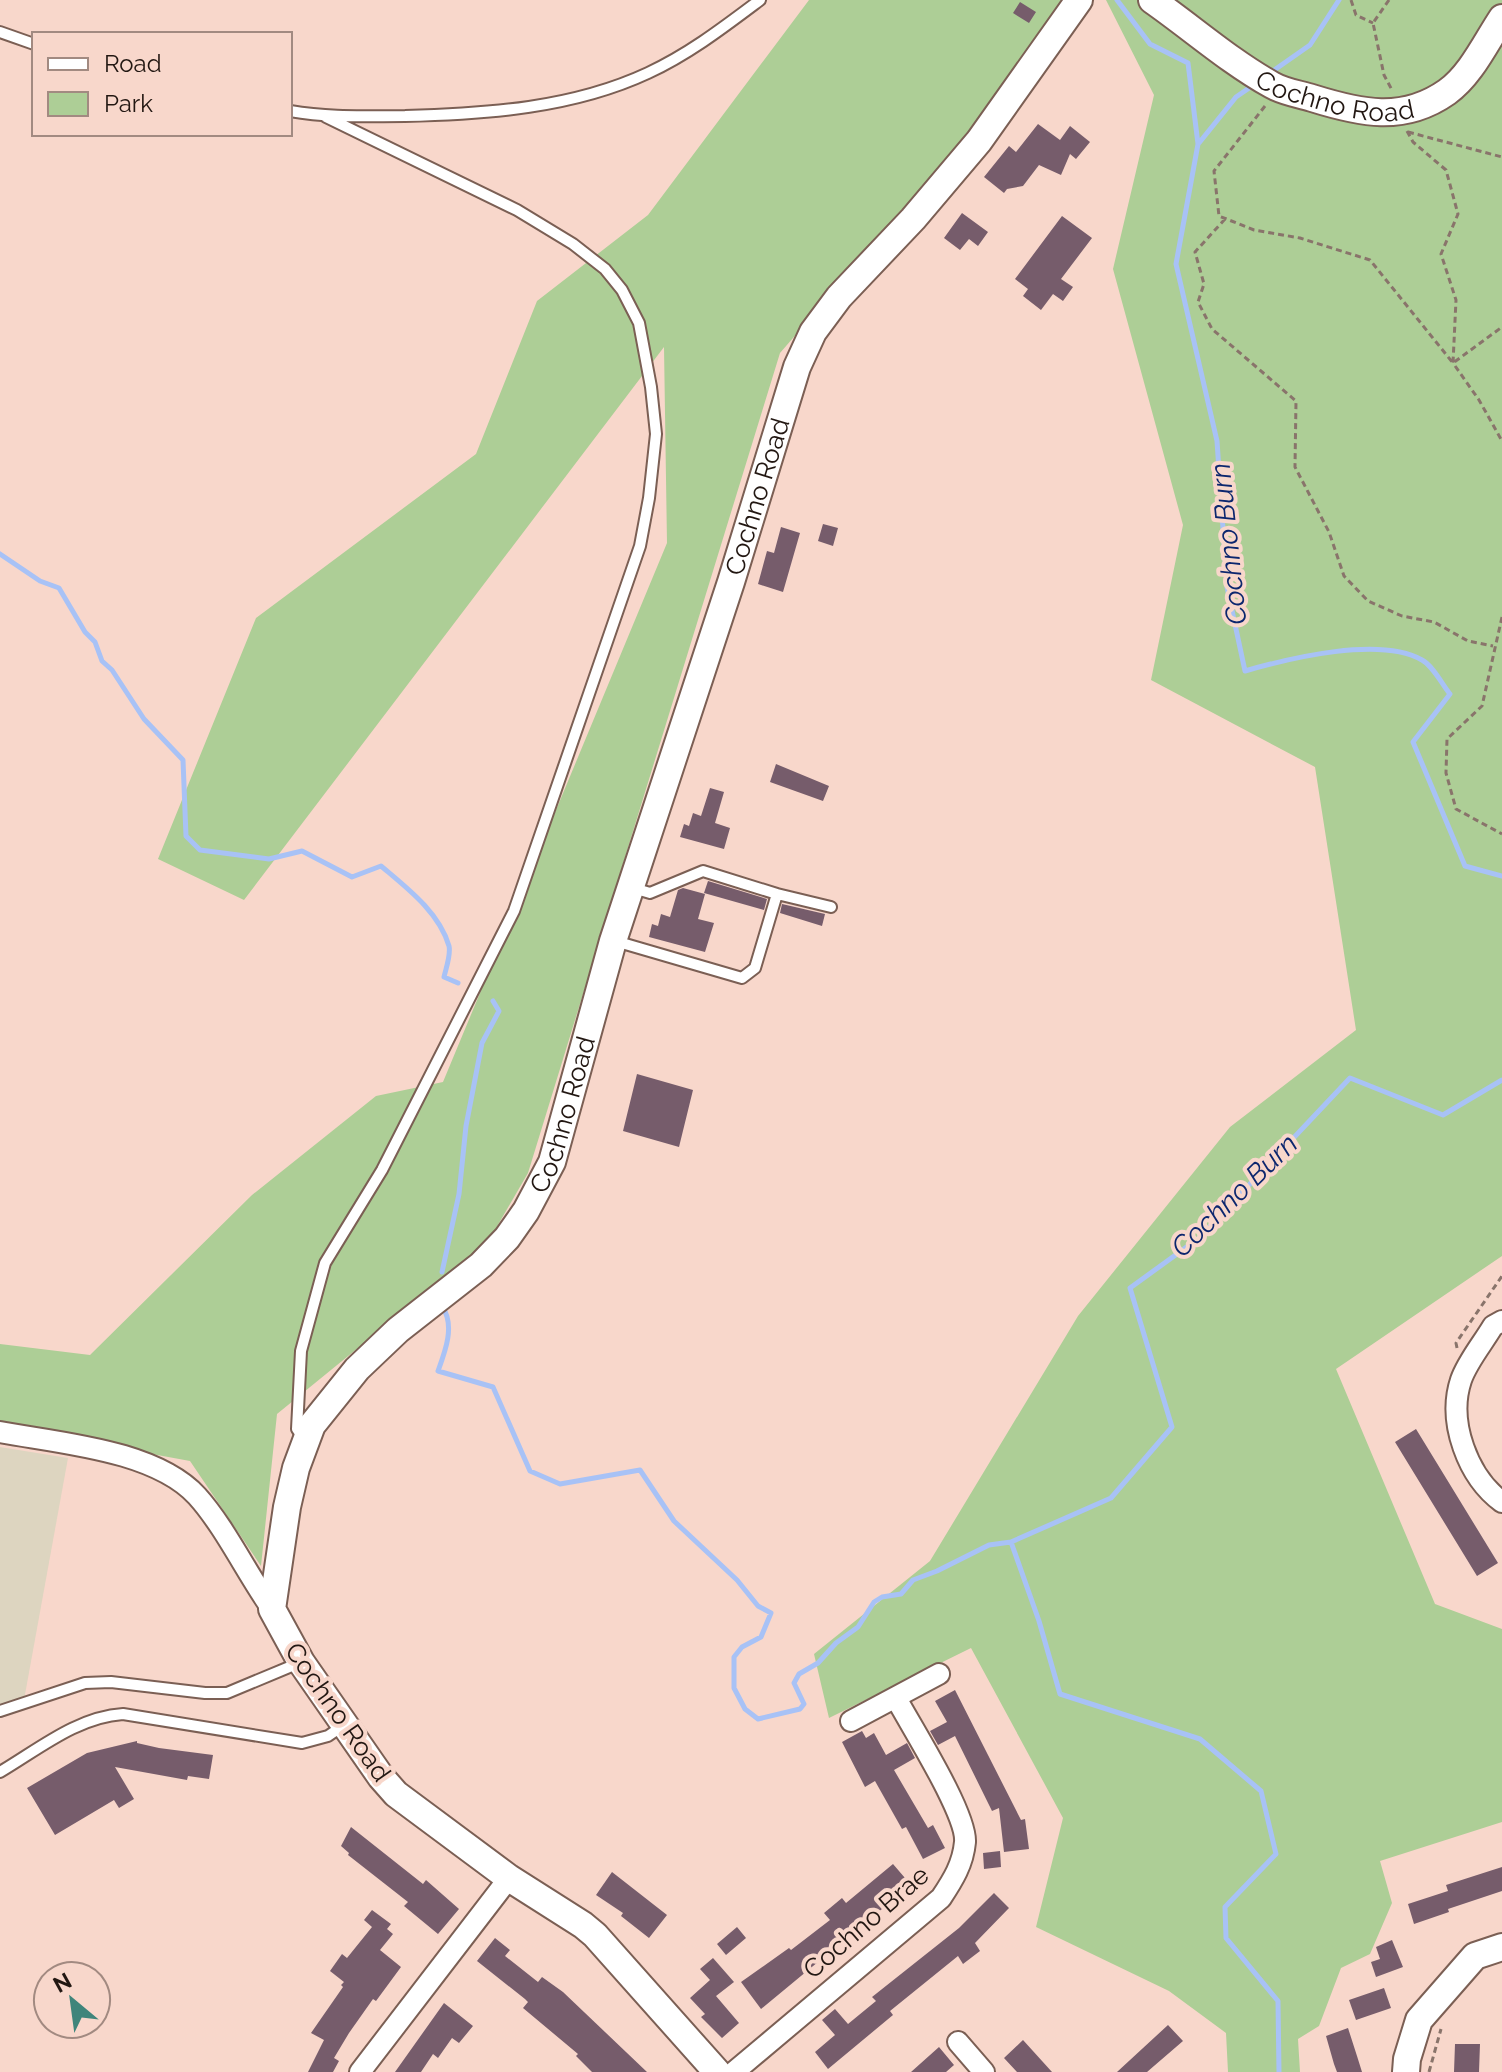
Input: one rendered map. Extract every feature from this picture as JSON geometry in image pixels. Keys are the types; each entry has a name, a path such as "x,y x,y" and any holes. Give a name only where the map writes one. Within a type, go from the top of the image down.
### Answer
{"street":[{"name":"Cochno Road","path":"717,2072 595,1935 509,1878 396,1794 301,1662 272,1609 287,1507 305,1441 312,1425 330,1401 357,1369 398,1330 481,1265 507,1238 526,1211 552,1162 613,941 731,582 797,367 813,332 839,297 913,219 979,141 1079,0"},
{"name":"Cochno Road","path":"1152,0 1265,81 1405,122 1463,76 1502,18"},
{"path":"1502,1321 1493,1326 1461,1379 1456,1416 1470,1465 1485,1490 1502,1502"},
{"path":"0,1432 129,1458 174,1475 199,1497 272,1609"},
{"path":"851,1721 939,1674"},
{"name":"Cochno Brae","path":"734,2072 941,1898 957,1874 966,1839 956,1808 896,1698"},
{"path":"360,2072 509,1878"},
{"path":"1406,2072 1419,2020 1475,1956 1502,1947"},
{"path":"958,2042 984,2072"}],"lane":[{"path":"292,111 326,117 471,112 572,100 648,73 693,50 760,0"},
{"path":"0,32 32,43"},
{"path":"305,1441 297,1429 301,1351 325,1263 382,1170 514,911 640,546 656,434 639,323 622,290 605,269 573,244 517,210 326,117"},
{"path":"631,887 650,893 703,871 831,907"},
{"path":"613,941 742,978 755,968 777,894"},
{"path":"0,1711 85,1683 111,1682 227,1693 301,1662"},
{"path":"0,1772 81,1723 108,1715 123,1714 292,1742 316,1740 344,1725"}],"path":[{"path":"1351,0 1356,15 1373,23"},
{"path":"1389,0 1373,23 1384,75 1413,142 1446,170 1458,214 1441,254 1456,300 1453,363"},
{"path":"1265,81 1264,107 1214,171 1219,216 1254,230 1300,238 1370,260 1453,363 1502,441"},
{"path":"1405,122 1502,157"},
{"path":"1225,219 1195,252 1204,284 1198,302 1212,329 1296,401 1295,467 1329,532 1344,576 1368,601 1402,616 1434,622 1468,641 1493,646"},
{"path":"1453,363 1502,327"},
{"path":"1502,617 1493,646 1482,706 1447,739 1446,773 1456,809 1502,834"}],"shaded area":[{"path":"0,1447 68,1458 22,1711 0,1706"}],"green space":[{"path":"809,0 1086,0 780,353 528,1173 488,1242 277,1414 261,1566 190,1461 0,1426 0,1344 90,1355 252,1195 376,1096 443,1082 667,543 664,347 244,900 158,859 256,618 476,454 537,301 648,215"},
{"path":"1106,0 1502,0 1502,1256 1336,1369 1435,1604 1502,1629 1502,1822 1380,1861 1392,1903 1370,1954 1341,1968 1319,2026 1298,2039 1300,2072 1228,2072 1226,2033 1169,1991 1036,1927 1063,1818 971,1648 829,1718 814,1654 930,1561 1078,1316 1230,1127 1356,1030 1315,767 1151,680 1183,525 1113,269 1154,95"}],"building":[{"path":"1020,2 1036,12 1029,23 1013,13"},
{"path":"1038,124 1060,140 1070,126 1090,142 1076,159 1070,154 1061,175 1039,165 1023,186 1007,189 1004,193 984,177 1009,146 1016,152"},
{"path":"962,213 988,232 978,246 969,239 960,250 944,238"},
{"path":"1062,216 1092,238 1061,279 1073,287 1063,301 1053,294 1041,310 1023,296 1028,289 1015,279"},
{"path":"823,524 838,528 833,546 818,541"},
{"path":"781,527 800,533 783,592 758,584 767,551 774,553"},
{"path":"776,764 829,786 823,801 770,782"},
{"path":"710,788 724,792 715,823 730,828 724,849 680,837 684,824 689,826 693,813 701,816"},
{"path":"708,881 767,899 764,910 704,893"},
{"path":"683,888 705,894 698,919 714,923 705,952 649,937 652,924 658,926 661,914 670,917 678,890"},
{"path":"782,904 825,914 822,926 780,913"},
{"path":"637,1074 693,1090 679,1147 623,1131"},
{"path":"1416,1429 1498,1563 1477,1576 1395,1442"},
{"path":"955,1690 1021,1820 1025,1819 1029,1849 1004,1852 999,1808 992,1811 955,1736 938,1745 930,1731 947,1722 935,1701"},
{"path":"862,1731 866,1738 874,1733 886,1755 907,1743 915,1758 894,1770 928,1828 933,1825 945,1848 923,1859 875,1781 865,1787 842,1742"},
{"path":"137,1741 159,1748 213,1755 209,1779 188,1776 187,1780 115,1767 134,1799 119,1808 114,1800 55,1835 27,1788 87,1753"},
{"path":"351,1827 423,1884 426,1880 459,1909 438,1934 404,1906 408,1902 348,1855 341,1846"},
{"path":"1000,1851 1001,1867 984,1869 983,1853"},
{"path":"893,1864 911,1885 761,2009 741,1982 830,1920 824,1913 842,1898 846,1903"},
{"path":"1502,1867 1502,1891 1414,1924 1408,1904 1448,1891 1446,1885"},
{"path":"612,1872 667,1915 649,1938 621,1916 623,1913 596,1895"},
{"path":"994,1893 1009,1908 975,1943 980,1951 963,1964 958,1956 890,2011 893,2015 828,2069 815,2052 835,2035 822,2020 835,2009 848,2024 876,2001 872,1997 959,1928"},
{"path":"372,1910 391,1924 387,1929 393,1934 380,1950 401,1967 349,2033 334,2058 339,2061 333,2072 308,2072 324,2040 311,2033 343,1987 344,1982 330,1971 342,1954 347,1958 372,1927 364,1920"},
{"path":"737,1927 746,1938 726,1955 717,1944"},
{"path":"495,1938 510,1950 505,1956 538,1982 542,1977 563,1992 647,2072 592,2072 576,2056 578,2054 523,2008 528,2002 525,1999 477,1961"},
{"path":"1392,1940 1403,1967 1376,1977 1371,1962 1380,1959 1376,1947"},
{"path":"713,1958 734,1982 716,1996 739,2023 722,2038 701,2017 705,2014 690,1998 710,1980 700,1969"},
{"path":"1384,1988 1391,2008 1356,2020 1349,2000"},
{"path":"444,2003 473,2026 459,2043 452,2038 438,2058 433,2054 421,2072 395,2072"},
{"path":"1168,2025 1183,2041 1147,2072 1117,2072"},
{"path":"1348,2028 1362,2072 1337,2072 1334,2064 1326,2036"},
{"path":"1023,2040 1052,2072 1017,2072 1004,2058"},
{"path":"1455,2044 1480,2044 1479,2072 1454,2072"},
{"path":"939,2047 954,2065 946,2072 911,2072"}],"waterway":[{"name":"Cochno Burn","path":"1117,0 1150,44 1188,63 1198,144 1176,264 1217,441 1227,587 1245,671 1310,655 1359,650 1404,653 1426,663 1450,694 1413,742 1465,866 1502,876"},
{"path":"1270,73 1310,45 1339,0"},
{"path":"1199,143 1236,97 1255,84"},
{"path":"0,554 40,581 59,588 85,632 95,642 102,661 112,670 144,719 183,760 186,836 200,850 269,859 302,851 352,877 381,866 438,922 449,946 444,977 458,983"},
{"path":"442,1272 459,1194 466,1126 482,1043 499,1011 493,1001"},
{"name":"Cochno Burn","path":"1279,2072 1278,2001 1226,1938 1225,1907 1276,1854 1261,1791 1200,1739 1060,1694 1039,1621 1011,1542 1111,1498 1172,1427 1130,1288 1199,1238 1350,1078 1443,1115 1502,1080"},
{"path":"443,1308 449,1331 438,1371 493,1387 530,1471 560,1484 640,1470 674,1521 737,1580 758,1606 771,1613 761,1637 742,1647 734,1657 734,1688 745,1709 758,1719 800,1709 804,1704 794,1683 799,1674 818,1663 836,1643 858,1627 874,1602 882,1597 901,1594 913,1580 989,1545 1011,1542"}]}
